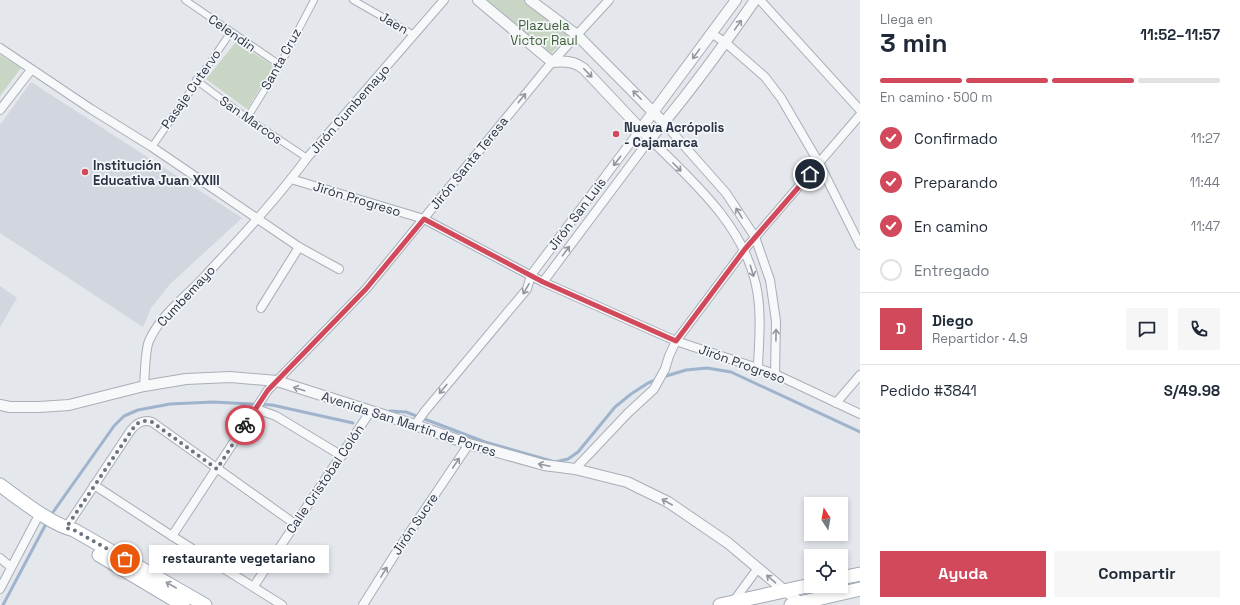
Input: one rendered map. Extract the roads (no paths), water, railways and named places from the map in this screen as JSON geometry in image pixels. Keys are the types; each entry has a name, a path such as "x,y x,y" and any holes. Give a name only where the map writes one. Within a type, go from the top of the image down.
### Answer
{"main road":[{"path":"0,486 45,516 66,528 74,530 205,605"},
{"path":"66,528 71,537 183,605"},
{"path":"848,577 860,574"},
{"path":"720,605 804,587"},
{"path":"797,604 860,589"}],"street":[{"name":"Celendin","path":"185,0 194,2 230,32 280,65"},
{"name":"Santa Cruz","path":"247,118 280,65 314,0"},
{"name":"Jaen","path":"353,0 414,35"},
{"name":"Jirón Cumbemayo","path":"257,218 444,0"},
{"path":"478,0 552,62 570,62 577,64 584,69 640,130 716,207 745,249 756,285 760,326 758,367"},
{"path":"530,0 577,35 654,111 726,193 755,237 770,280 776,321 775,374"},
{"name":"Jirón Santa Teresa","path":"172,536 262,398 366,289 552,62 608,0"},
{"name":"Jirón San Luis","path":"416,423 527,289 532,275 736,0"},
{"name":"Jirón San Luis","path":"543,282 650,139 726,43 755,0"},
{"path":"760,0 860,110"},
{"name":"Pasaje Cutervo","path":"152,147 230,32"},
{"path":"711,33 726,43 765,77 781,98 819,163 860,245"},
{"path":"0,48 31,70 152,147 299,247 340,269"},
{"path":"0,110 31,70"},
{"name":"San Marcos","path":"196,80 247,118 307,158"},
{"path":"575,469 628,413 647,397 657,385 676,341 745,249 860,115"},
{"name":"Jirón Progreso","path":"292,179 424,219 543,282 676,341 758,367 775,374 860,414"},
{"name":"Cumbemayo","path":"144,386 148,343 154,330 166,315 204,278 257,218"},
{"path":"261,308 299,247"},
{"path":"836,403 860,375"},
{"name":"Avenida San Martín de Porres","path":"0,405 10,407 39,407 69,404 167,381 230,377 277,381 370,412 416,423 469,444 544,465 575,469 627,482 668,502 728,543 785,591 797,604"},
{"path":"254,410 276,416 342,456"},
{"name":"Calle Cristobal Colón","path":"254,586 370,412"},
{"path":"66,528 131,430 136,424 145,421 152,422 295,524"},
{"name":"Jirón Sucre","path":"363,605 397,551 469,444"},
{"path":"94,485 282,605"},
{"path":"0,589 11,567 45,516"},
{"path":"0,558 11,567"},
{"path":"733,602 758,568"}],"waterway":[{"path":"663,377 686,370 707,368 731,372 860,432"},
{"path":"390,411 406,412 485,442 555,462 568,459 578,452 615,407 631,394 648,383 658,379"},
{"path":"51,515 114,426 124,416 138,410 170,404 213,402 272,405 353,423"},
{"path":"3,605 47,522"}],"place":[{"name":"Nueva Acrópolis - Cajamarca","path":"616,134"},
{"name":"Institución Educativa Juan XXIII","path":"85,172"},
{"name":"restaurante vegetariano","path":"125,559"}],"park label":[{"name":"Plazuela Victor Raul","path":"544,32"}]}
